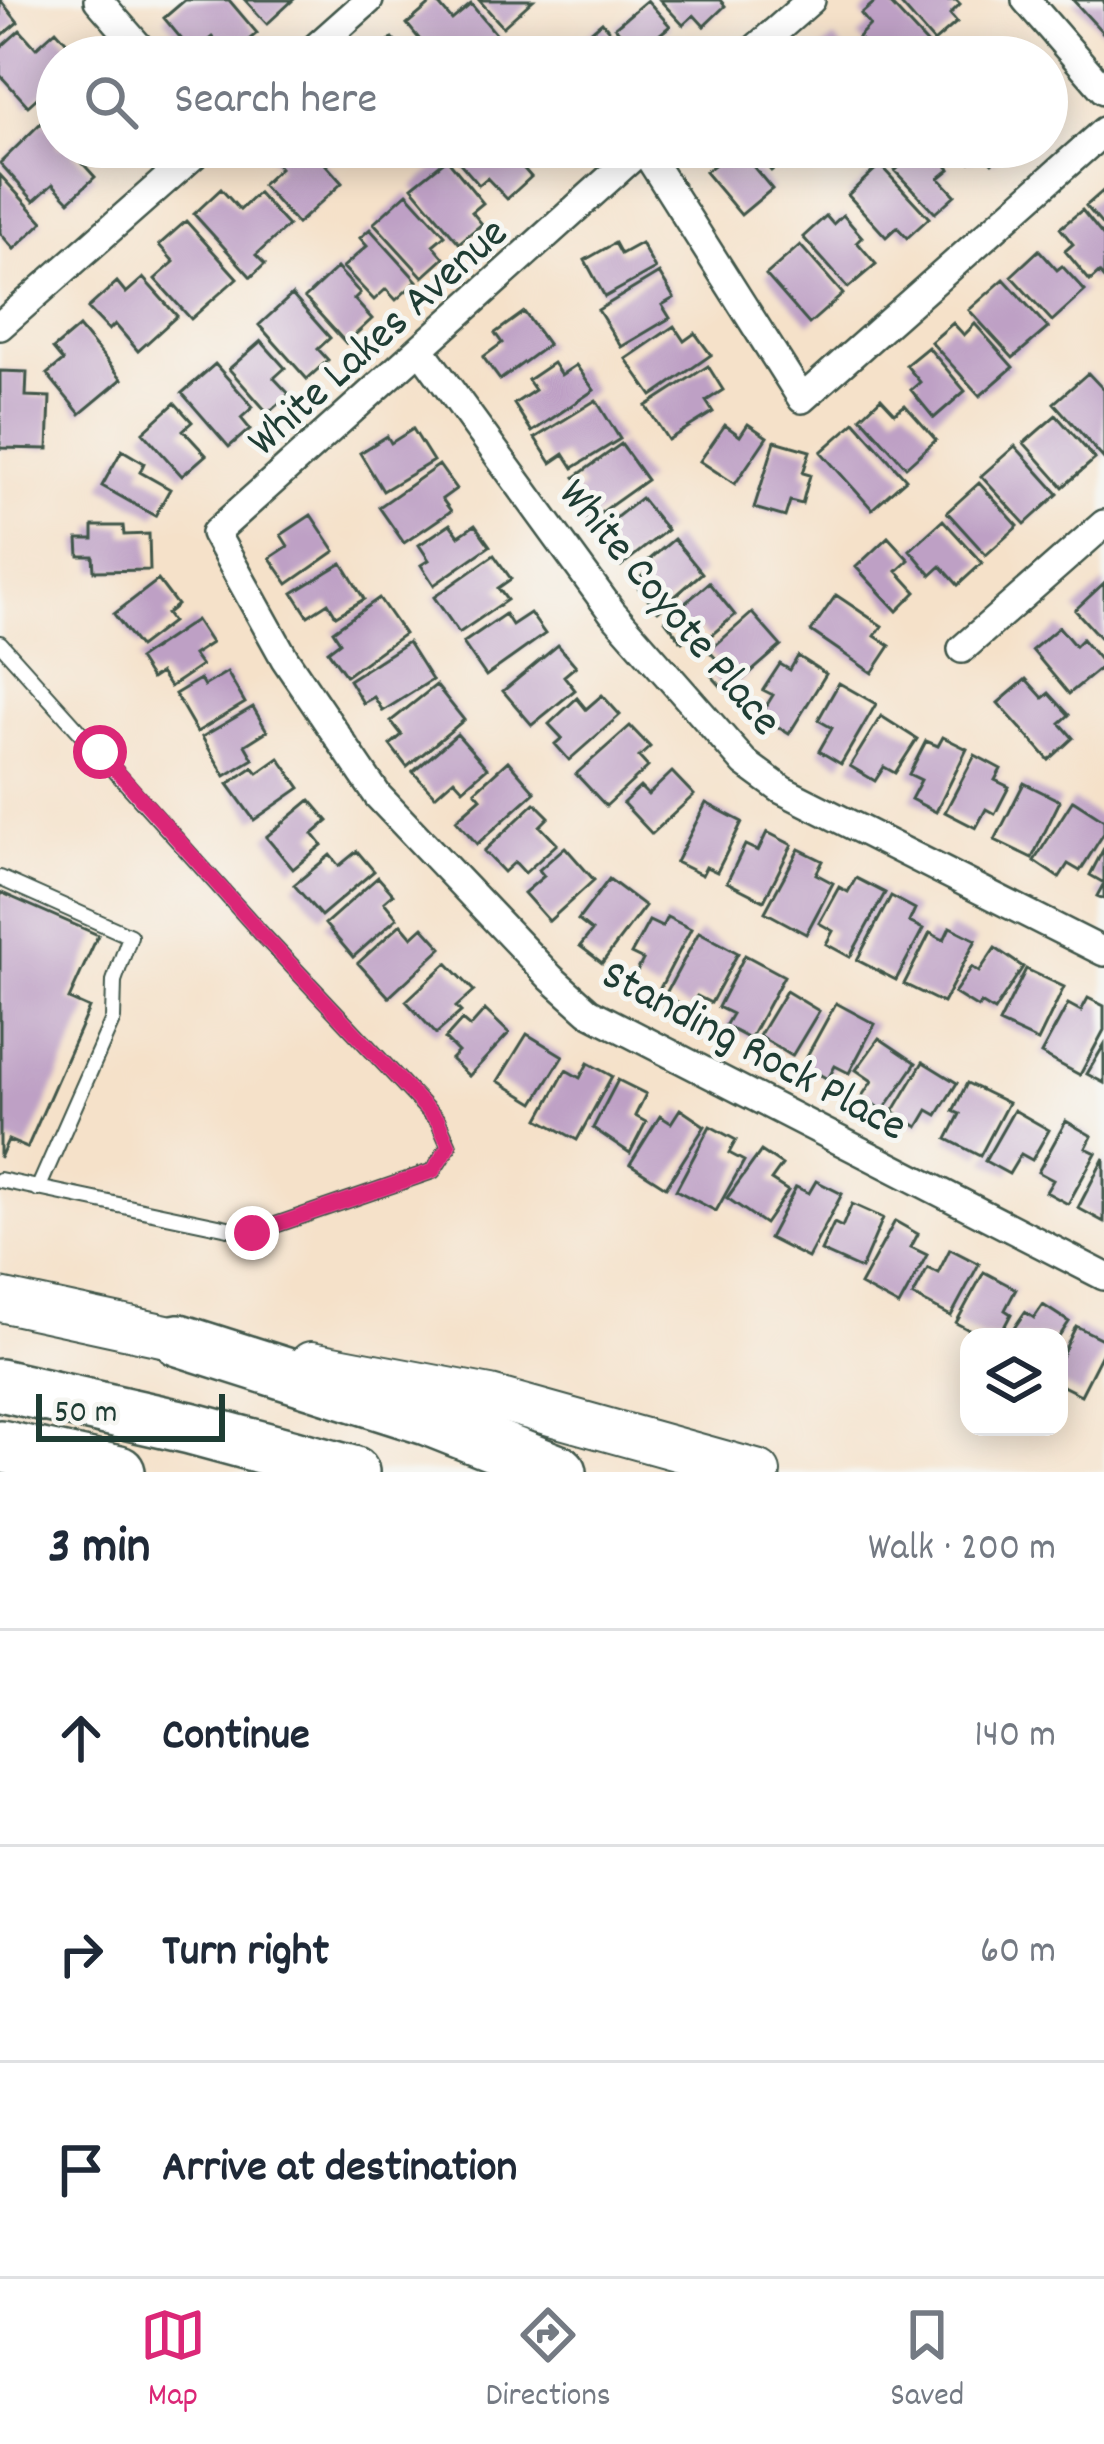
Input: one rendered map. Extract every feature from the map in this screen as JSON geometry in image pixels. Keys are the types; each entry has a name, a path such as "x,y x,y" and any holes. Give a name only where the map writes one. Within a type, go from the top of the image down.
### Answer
{"highway":[{"path":"179,1340 427,1420 561,1472"},
{"path":"0,1385 190,1428 353,1472"},
{"path":"0,1446 119,1472"}],"main road":[{"path":"0,1300 179,1340 473,1393 758,1472"}],"street":[{"path":"98,0 130,36"},
{"path":"329,36 369,0"},
{"path":"770,36 812,0"},
{"path":"1025,0 1057,36"},
{"path":"1068,49 1104,90"},
{"path":"1068,162 1104,130"},
{"path":"0,326 179,168"},
{"name":"White Lakes Avenue","path":"214,533 621,168"},
{"path":"656,168 802,398 1061,168"},
{"name":"White Coyote Place","path":"421,350 612,612 745,763 782,790 1104,952"},
{"path":"962,649 1104,524"},
{"name":"Standing Rock Place","path":"214,533 285,659 378,796 589,1012 1104,1276"}],"lane":[{"path":"0,643 438,1121 449,1146 433,1171 252,1233 0,1180"},
{"path":"0,878 130,936 114,981 113,1019 38,1189"}],"building":[{"path":"0,0 18,22 0,37"},
{"path":"185,0 229,0 257,33 179,36 164,18"},
{"path":"245,0 293,0 267,24"},
{"path":"435,0 452,20 471,4 498,36 417,36 407,24"},
{"path":"479,0 533,0 503,27"},
{"path":"647,0 670,26 660,36 623,36 615,27"},
{"path":"660,0 720,0 725,6 704,26 694,15 683,25"},
{"path":"877,0 887,0 920,36 859,36 870,25 861,14"},
{"path":"897,0 956,0 960,4 950,14 957,22 941,36 929,36"},
{"path":"1073,0 1104,0 1104,34"},
{"path":"602,22 614,36 586,36"},
{"path":"20,30 36,48 36,99 28,106 0,75 0,48"},
{"path":"36,128 36,168 87,168 95,177 69,201 53,184 34,201 0,163"},
{"path":"280,168 329,168 342,183 297,224 262,185"},
{"path":"436,168 454,168 483,203 472,212 482,224 459,243 412,187"},
{"path":"464,168 523,168 531,177 507,199 487,178 479,185"},
{"path":"754,168 772,189 741,215 705,172"},
{"path":"877,168 883,168 929,218 907,238 897,227 886,237 848,195"},
{"path":"949,168 939,178 955,195 935,213 895,171"},
{"path":"0,175 43,222 14,249 0,233"},
{"path":"221,189 240,210 258,193 288,226 256,255 265,264 251,277 194,214"},
{"path":"1104,190 1104,227 1086,206"},
{"path":"407,193 445,235 433,245 444,258 423,277 374,223"},
{"path":"1082,210 1104,237 1104,279 1099,273 1090,281 1065,251 1073,244 1060,228"},
{"path":"843,215 876,264 848,288 803,237 826,216 833,224"},
{"path":"186,221 237,278 191,319 155,279 174,262 159,245"},
{"path":"370,229 417,281 396,300 386,289 374,300 343,267 367,246 360,238"},
{"path":"615,243 621,254 641,243 655,269 605,297 585,260"},
{"path":"800,245 843,294 809,324 766,275"},
{"path":"1039,250 1085,291 1052,321 1011,276"},
{"path":"337,268 360,293 354,299 372,319 346,343 305,298"},
{"path":"659,273 674,298 662,305 670,318 621,347 598,310"},
{"path":"143,278 177,316 138,351 115,324 109,330 88,308 117,282 126,293"},
{"path":"1004,279 1048,328 1013,358 969,310"},
{"path":"292,295 330,338 318,349 328,360 307,379 259,325"},
{"path":"524,312 548,345 500,380 483,357 502,343 495,333"},
{"path":"953,323 964,335 975,324 1013,367 980,396 931,342"},
{"path":"674,326 684,341 695,333 711,355 652,396 626,359"},
{"path":"79,327 122,379 80,414 47,374 63,361 53,349"},
{"path":"261,341 285,368 274,378 289,394 268,413 229,369"},
{"path":"928,347 965,391 934,418 911,390 920,382 906,365"},
{"path":"553,363 561,375 576,365 594,390 532,432 514,404 535,390 528,380"},
{"path":"215,364 253,407 241,418 250,429 229,447 182,393"},
{"path":"708,366 723,390 706,401 713,412 668,440 646,406"},
{"path":"0,371 27,372 26,396 50,397 48,449 0,448"},
{"path":"1088,373 1104,390 1104,459 1054,403"},
{"path":"881,398 895,413 905,405 936,440 906,467 861,417"},
{"path":"596,400 620,439 573,468 564,454 551,463 535,438"},
{"path":"175,403 192,422 183,430 206,455 182,476 143,432"},
{"path":"1056,415 1095,459 1063,487 1024,443"},
{"path":"855,422 906,479 872,509 821,452"},
{"path":"748,424 767,437 735,484 700,461 725,425 740,436"},
{"path":"413,429 433,461 383,491 360,453 387,436 391,443"},
{"path":"775,441 810,451 803,473 810,475 802,504 790,501 785,517 754,508"},
{"path":"621,444 647,480 588,522 570,497 583,488 575,477"},
{"path":"1015,446 1058,494 1025,524 981,476"},
{"path":"122,450 144,463 140,472 170,489 155,516 102,486"},
{"path":"439,465 456,489 442,499 451,511 404,543 379,507"},
{"path":"979,483 1018,526 986,555 947,512"},
{"path":"641,498 667,530 621,566 595,534"},
{"path":"311,515 335,551 288,584 270,558 288,546 281,535"},
{"path":"943,520 982,563 958,585 941,566 931,575 910,550"},
{"path":"450,524 459,536 475,525 490,546 434,585 421,565 429,560 419,545"},
{"path":"93,526 123,526 124,535 149,534 150,570 94,571 93,556 79,556 78,539 93,539"},
{"path":"888,537 909,560 897,571 916,592 897,611 856,567"},
{"path":"674,539 702,573 658,611 634,583 654,566 649,560"},
{"path":"494,555 511,579 498,588 507,600 459,633 434,597"},
{"path":"342,563 364,599 336,616 328,603 308,616 293,593"},
{"path":"158,580 177,605 166,614 172,622 139,647 114,614"},
{"path":"709,583 735,615 708,638 699,628 682,642 665,620"},
{"path":"1104,583 1104,642 1075,610"},
{"path":"836,595 882,626 875,636 890,646 872,673 811,631"},
{"path":"379,598 404,634 346,676 328,651 340,642 333,631"},
{"path":"530,613 545,634 486,676 463,643 505,614 512,625"},
{"path":"752,613 781,646 727,693 709,673 720,663 709,651"},
{"path":"196,620 211,643 193,655 201,666 170,687 160,673 151,679 138,659"},
{"path":"1059,627 1075,646 1082,639 1104,665 1069,694 1032,650"},
{"path":"408,642 432,680 383,711 374,697 363,703 349,680"},
{"path":"558,645 576,666 564,676 575,690 532,725 503,691"},
{"path":"798,656 826,674 789,734 760,716 773,695 763,690 780,664 790,670"},
{"path":"227,672 245,703 197,732 175,694 200,679 204,686"},
{"path":"1026,679 1043,698 1049,693 1069,715 1060,723 1073,738 1049,760 998,703"},
{"path":"839,683 876,704 841,764 819,751 832,728 818,720"},
{"path":"436,685 464,720 407,767 390,745 402,735 391,721"},
{"path":"602,695 620,715 569,760 555,744 562,738 549,724 577,698 586,709"},
{"path":"253,707 267,731 245,745 253,759 225,776 202,737"},
{"path":"881,716 917,739 895,773 884,767 875,781 850,766"},
{"path":"630,726 650,747 639,757 648,767 606,806 576,774"},
{"path":"457,734 487,768 463,789 454,779 435,796 413,772"},
{"path":"943,737 967,749 936,812 911,799 921,780 909,774 926,741 938,746"},
{"path":"975,755 1001,769 995,780 1009,787 995,814 986,809 976,828 945,812"},
{"path":"279,758 300,788 254,820 228,784 253,767 258,773"},
{"path":"508,761 535,792 477,844 456,820 481,798 475,791"},
{"path":"672,772 694,795 652,834 623,803 640,787 648,795"},
{"path":"1024,783 1060,801 1032,858 995,840"},
{"path":"310,800 328,821 313,834 322,845 293,869 266,837"},
{"path":"1073,800 1104,820 1104,833 1080,871 1068,864 1059,878 1034,861"},
{"path":"535,803 549,817 540,826 557,844 525,873 515,862 504,872 484,851"},
{"path":"706,803 742,822 717,872 706,867 702,875 676,862"},
{"path":"767,832 792,845 764,901 727,882 745,845 758,851"},
{"path":"565,847 594,880 549,921 524,893 544,876 539,870"},
{"path":"1104,848 1104,883 1090,875"},
{"path":"799,849 823,861 816,874 833,883 806,934 765,912"},
{"path":"357,851 374,871 321,916 294,885 330,855 339,866"},
{"path":"378,877 393,894 384,902 397,918 353,957 325,924"},
{"path":"856,878 885,893 850,957 826,944 833,931 819,923 839,887 848,892"},
{"path":"609,879 645,906 602,963 580,946 592,931 578,920"},
{"path":"0,892 98,935 69,999 89,1008 27,1148 8,1140 0,1158"},
{"path":"891,896 915,909 909,922 923,929 896,980 857,960"},
{"path":"667,917 691,929 658,992 633,979 643,960 631,954 649,921 662,927"},
{"path":"401,924 412,937 423,927 442,948 389,997 358,963"},
{"path":"950,927 976,940 943,1003 904,984 930,933 944,940"},
{"path":"699,932 738,953 711,1003 697,996 690,1009 665,995"},
{"path":"995,948 1023,967 994,1011 981,1003 978,1008 954,993 972,967 979,972"},
{"path":"745,955 784,976 750,1039 725,1026 732,1014 718,1007"},
{"path":"447,963 474,991 456,1007 461,1012 436,1034 406,1001"},
{"path":"1026,969 1064,987 1038,1041 999,1023"},
{"path":"786,991 819,1011 792,1056 759,1036"},
{"path":"1088,998 1104,1006 1104,1030 1080,1075 1041,1054 1068,1004 1081,1011"},
{"path":"836,1003 875,1024 849,1073 835,1066 828,1079 802,1065"},
{"path":"485,1010 509,1033 469,1076 451,1059 458,1052 445,1039 462,1020 470,1027"},
{"path":"527,1034 563,1056 534,1103 498,1081"},
{"path":"879,1038 916,1063 883,1111 862,1096 872,1081 856,1070"},
{"path":"1104,1045 1104,1083 1087,1074"},
{"path":"923,1062 957,1083 937,1115 928,1110 918,1127 893,1112"},
{"path":"588,1063 612,1076 577,1140 539,1119 566,1070 580,1078"},
{"path":"618,1080 646,1094 635,1116 646,1122 630,1153 593,1128"},
{"path":"967,1083 1008,1103 980,1156 947,1139 960,1114 953,1111"},
{"path":"680,1109 705,1126 666,1187 630,1164 660,1116 671,1123"},
{"path":"1014,1110 1049,1130 1032,1160 1021,1154 1009,1174 985,1161"},
{"path":"1066,1121 1092,1136 1086,1148 1096,1153 1068,1204 1046,1192 1053,1180 1038,1172"},
{"path":"710,1126 736,1140 729,1153 744,1161 716,1211 676,1190"},
{"path":"761,1151 782,1165 771,1180 788,1191 765,1224 727,1198"},
{"path":"1104,1158 1104,1222 1078,1208"},
{"path":"816,1181 842,1194 808,1258 769,1238 796,1187 809,1193"},
{"path":"852,1204 883,1218 861,1269 821,1251 834,1223 842,1227"},
{"path":"895,1221 918,1234 911,1247 927,1255 899,1306 860,1285"},
{"path":"950,1249 979,1264 951,1316 913,1296 928,1268 938,1273"},
{"path":"984,1272 1016,1289 1005,1310 1011,1314 1004,1328 965,1328 956,1323"},
{"path":"1043,1305 1069,1322 1065,1328 1014,1328 1025,1312 1034,1318"},
{"path":"1076,1326 1104,1340 1104,1350 1081,1395 1068,1388 1068,1342"}],"route":[{"path":"100,752 438,1121 449,1146 433,1171 252,1233"}]}
